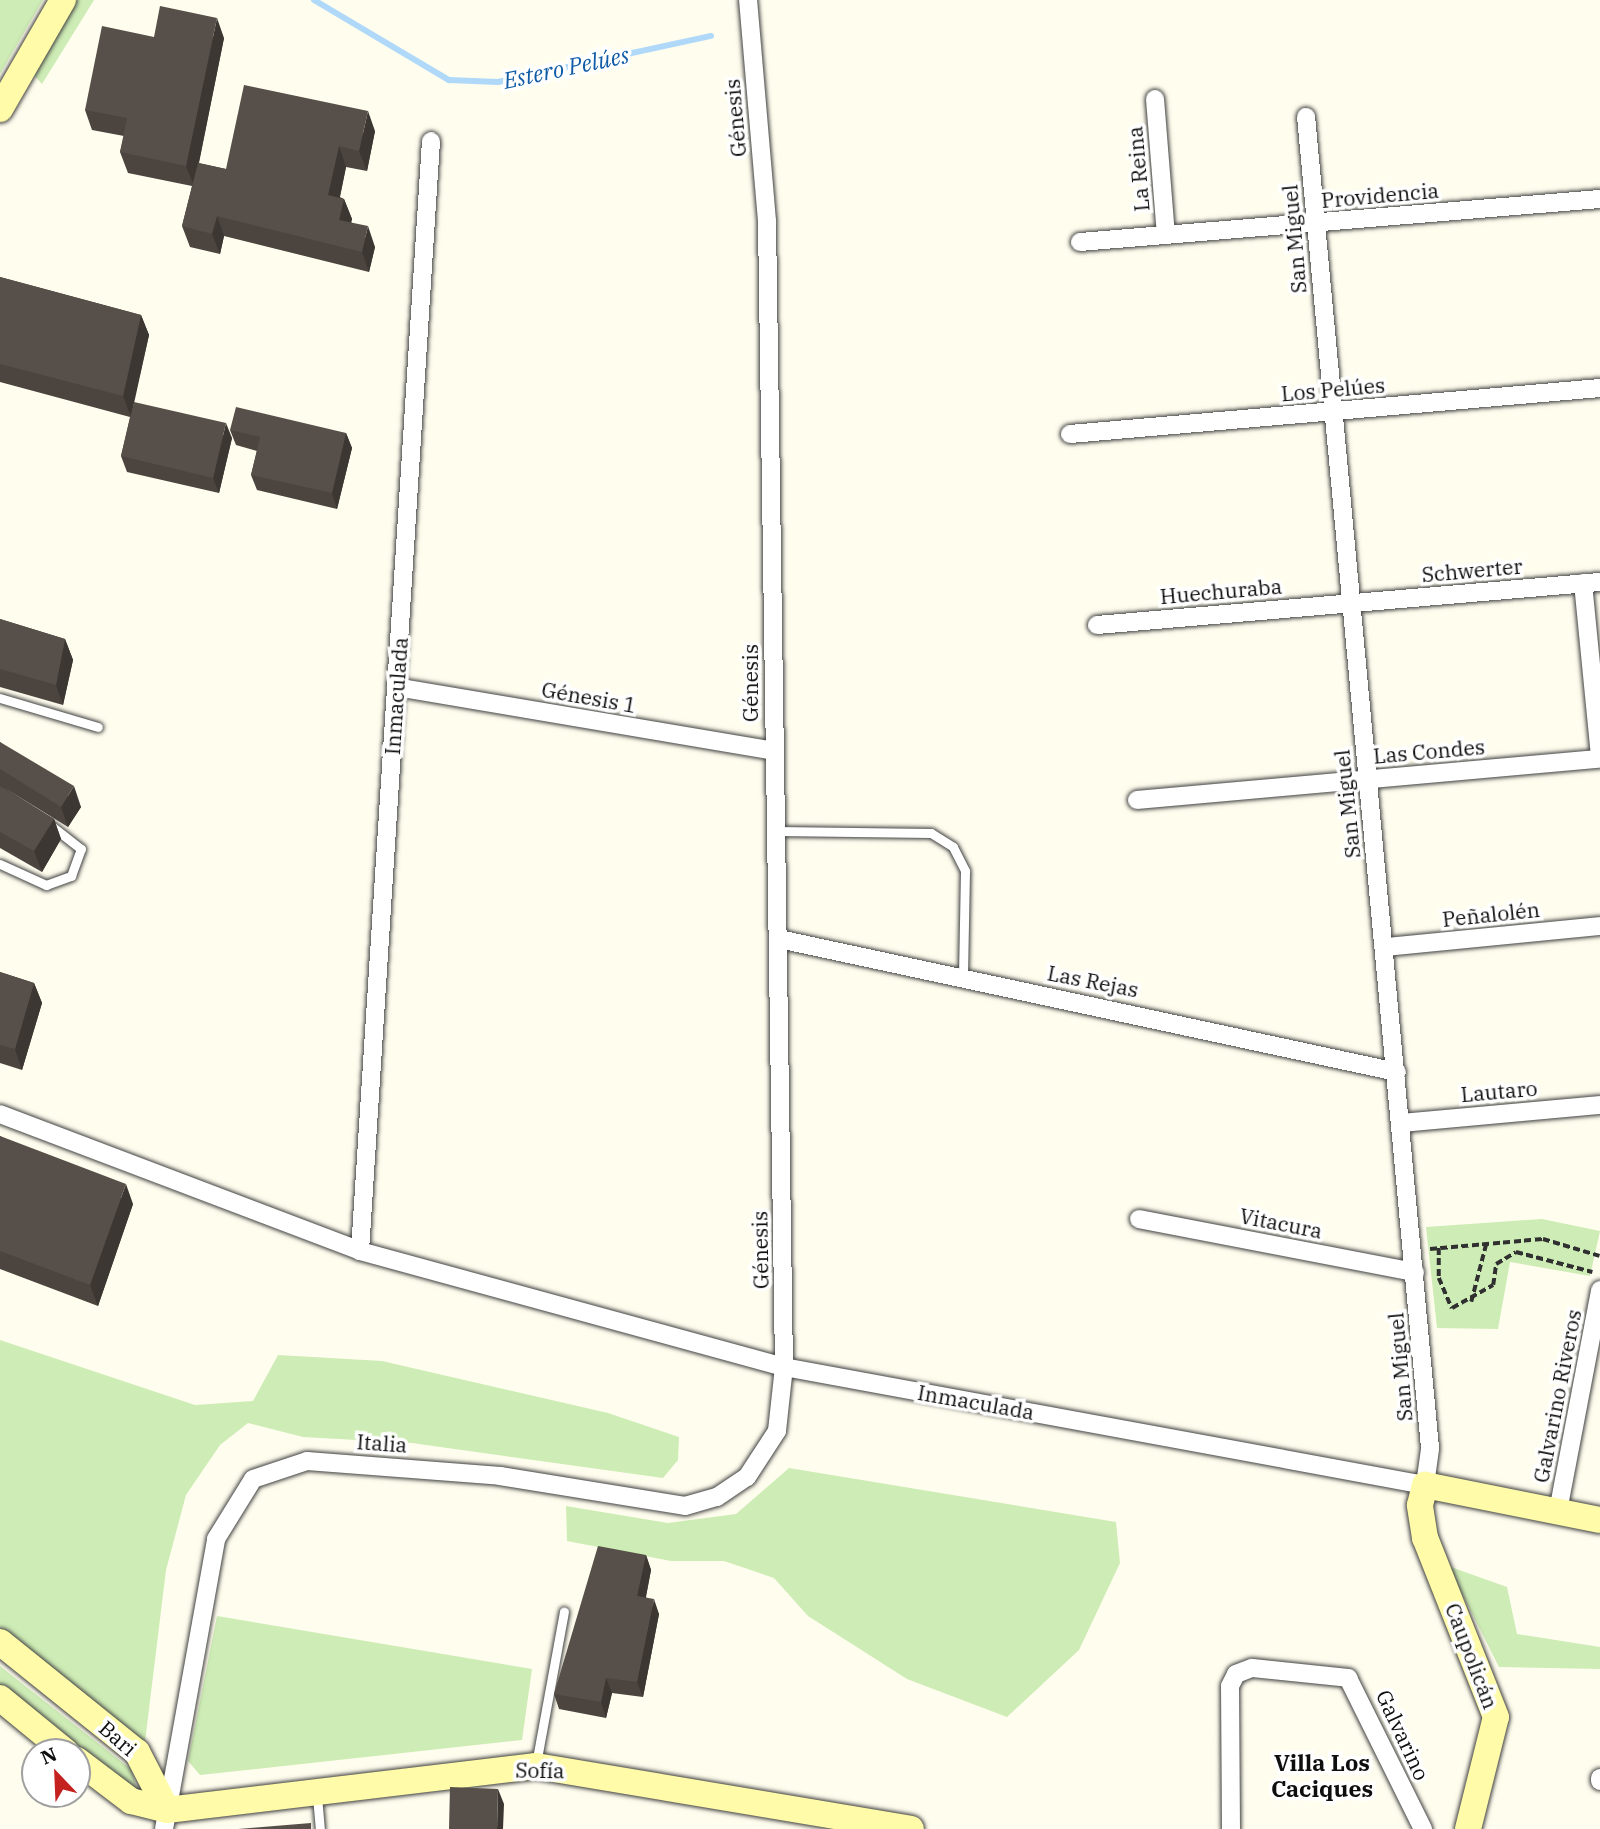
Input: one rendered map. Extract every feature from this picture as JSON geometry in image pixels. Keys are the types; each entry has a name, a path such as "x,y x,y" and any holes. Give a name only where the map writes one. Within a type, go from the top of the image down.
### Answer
{"street":[{"path":"0,109 63,0"},
{"name":"Génesis","path":"747,0 767,221 784,1367"},
{"name":"La Reina","path":"1155,99 1166,235"},
{"name":"San Miguel","path":"1306,117 1348,603 1386,947 1415,1272 1430,1448 1425,1485"},
{"name":"Inmaculada","path":"360,1251 431,141"},
{"name":"Providencia","path":"1080,242 1600,199"},
{"name":"Los Pelúes","path":"1070,434 1600,388"},
{"path":"1592,583 1600,758"},
{"name":"Schwerter","path":"1348,603 1592,583"},
{"name":"Huechuraba","path":"1097,625 1348,603"},
{"name":"Génesis 1","path":"396,687 773,751"},
{"name":"Las Condes","path":"1137,800 1600,758"},
{"name":"Peñalolén","path":"1386,947 1600,926"},
{"name":"Las Rejas","path":"779,939 1397,1072"},
{"name":"Lautaro","path":"1402,1123 1600,1105"},
{"name":"Inmaculada","path":"0,1114 360,1251 784,1367 1425,1485 1600,1520"},
{"name":"Vitacura","path":"1139,1219 1415,1272"},
{"name":"Galvarino Riveros","path":"1559,1511 1600,1290"},
{"name":"Italia","path":"166,1819 216,1539 253,1479 307,1461 500,1476 685,1506 732,1489 760,1463 777,1431 784,1367"},
{"name":"Caupolicán","path":"1425,1485 1420,1505 1425,1538 1496,1717 1468,1829"},
{"name":"Bari","path":"0,1642 138,1752 166,1819"},
{"name":"Galvarino","path":"1231,1829 1230,1686 1236,1674 1252,1668 1348,1678 1423,1829"},
{"path":"0,1698 49,1738"},
{"name":"Sofía","path":"166,1819 317,1789 536,1766 911,1829"},
{"name":"Bari","path":"91,1771 131,1801 166,1819"}],"lane":[{"path":"0,698 98,727"},
{"path":"0,864 46,886 66,880 79,864 78,843 32,814"},
{"path":"777,831 931,833 953,847 965,871 962,980"},
{"path":"536,1766 564,1612"},
{"path":"317,1789 320,1829"}],"path":[{"path":"1413,1251 1543,1238 1600,1256"},
{"path":"1471,1302 1486,1244"},
{"path":"1439,1248 1448,1304 1471,1302 1493,1285 1501,1258 1516,1252 1546,1255 1600,1275"}],"green space":[{"path":"0,0 43,0 0,74"},
{"path":"76,0 94,0 42,84 34,75"},
{"path":"1542,1219 1600,1231 1590,1276 1510,1262 1498,1329 1437,1328 1426,1227"},
{"path":"0,1340 195,1405 253,1401 278,1355 382,1361 608,1413 679,1437 678,1460 663,1478 412,1443 303,1437 248,1423 220,1445 186,1495 166,1570 144,1750 0,1627"},
{"path":"789,1468 1116,1522 1120,1563 1079,1650 1007,1717 907,1679 808,1616 774,1578 724,1561 671,1561 567,1541 566,1506 668,1523 736,1514"},
{"path":"1448,1566 1507,1587 1517,1634 1600,1647 1600,1669 1499,1667"},
{"path":"217,1616 532,1669 522,1740 200,1775 188,1761"},
{"path":"0,1666 132,1770 136,1787 128,1789 91,1762 91,1738 59,1738 0,1695"}],"building":[{"path":"160,6 217,18 186,166 120,152 127,118 85,110 102,26 154,37"},
{"path":"244,85 368,111 359,151 339,146 328,195 344,199 339,220 368,226 362,252 217,216 212,234 182,226 198,163 226,169"},
{"path":"0,277 141,315 123,396 0,364"},
{"path":"134,402 226,423 213,478 121,456"},
{"path":"236,407 346,433 332,493 251,475 260,437 230,430"},
{"path":"0,619 65,639 56,685 0,669"},
{"path":"0,742 74,786 61,807 0,769"},
{"path":"0,786 54,819 34,851 0,832"},
{"path":"0,972 34,983 15,1049 0,1045"},
{"path":"0,1136 126,1184 90,1285 0,1251"},
{"path":"598,1546 646,1555 637,1596 654,1599 637,1682 606,1678 601,1702 554,1694"},
{"path":"450,1787 498,1789 497,1829 449,1829"},
{"path":"311,1823 311,1829 238,1829"}],"waterway":[{"name":"Estero Pelúes","path":"314,0 449,80 498,82 711,36"}],"district":[{"name":"Villa Los Caciques","path":"1322,1775"}]}
